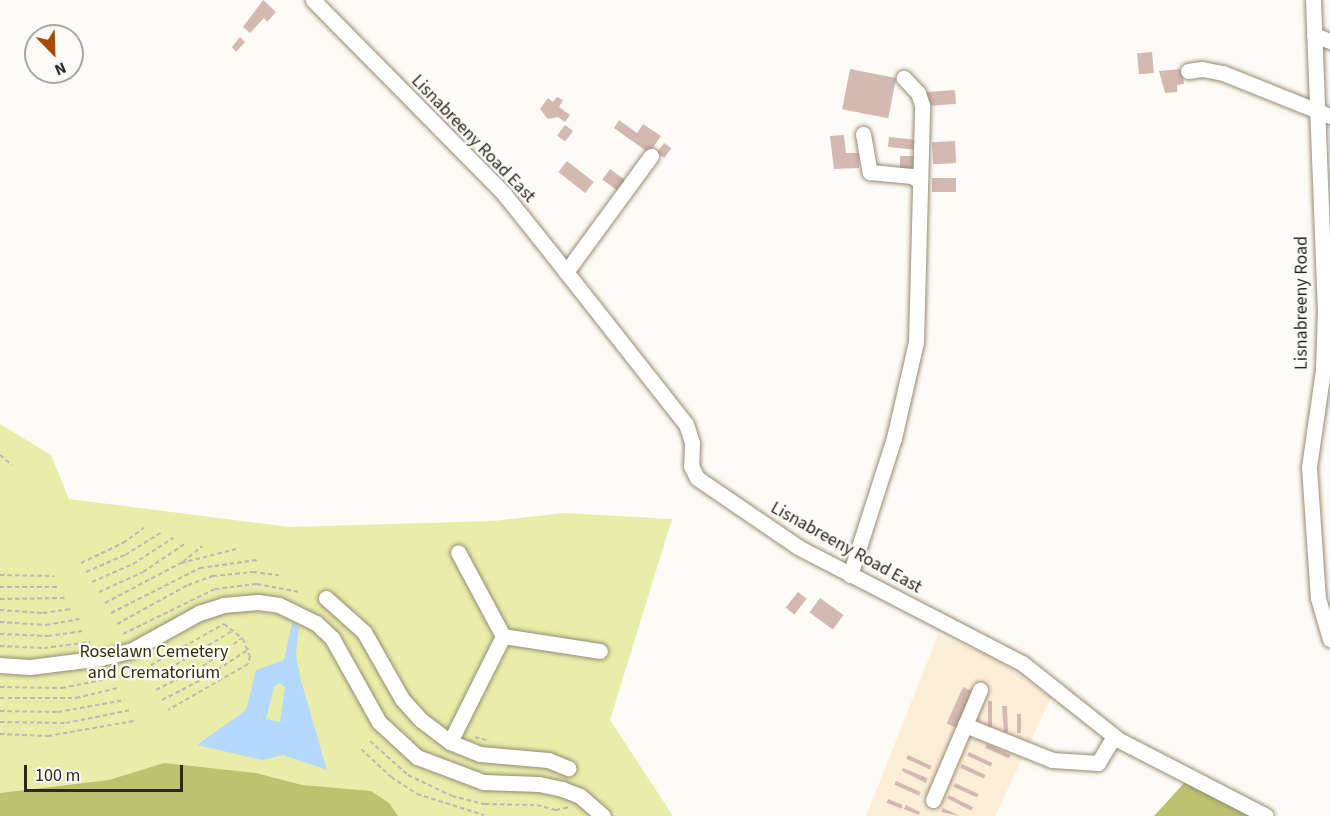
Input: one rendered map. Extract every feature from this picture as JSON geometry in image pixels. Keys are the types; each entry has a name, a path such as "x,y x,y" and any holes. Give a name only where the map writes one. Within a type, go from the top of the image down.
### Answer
{"street":[{"name":"Lisnabreeny Road East","path":"313,0 504,194 686,424 692,443 691,466 697,478 770,530 850,575 1022,663 1114,736 1266,816"},
{"name":"Lisnabreeny Road","path":"1313,0 1314,34 1323,114 1324,331 1309,467 1318,598 1330,639"},
{"path":"1314,34 1330,41"},
{"path":"1188,71 1202,69 1223,73 1323,114"},
{"path":"850,575 894,438 916,342 922,105 918,93 904,78"},
{"path":"863,134 870,172 912,176 920,181"},
{"path":"566,272 651,156"},
{"path":"458,552 482,590 503,636"},
{"path":"326,598 364,632 402,699 421,720 450,742 480,754 548,760 568,768"},
{"path":"0,665 30,667 101,658 132,650 199,613 223,605 258,602 279,605 316,623 332,638 379,722 417,757 462,777 539,784 582,798 603,816"},
{"path":"503,636 600,651"},
{"path":"450,742 503,636"},
{"path":"933,800 981,690"},
{"path":"965,725 1052,760 1098,763 1114,736"}],"path":[{"path":"0,455 12,465"},
{"path":"81,563 123,543 144,528"},
{"path":"86,572 125,555 162,532"},
{"path":"92,582 133,564 173,538"},
{"path":"99,592 143,572 186,543"},
{"path":"105,603 181,563 202,546"},
{"path":"181,563 236,549"},
{"path":"111,613 200,568 257,560"},
{"path":"117,624 200,580 239,572 279,575"},
{"path":"0,575 54,576"},
{"path":"0,587 60,586"},
{"path":"0,599 66,598"},
{"path":"0,610 43,613 73,609"},
{"path":"0,622 46,625 79,619"},
{"path":"144,669 224,624 234,630 249,649 248,664 168,710"},
{"path":"150,680 186,662 234,630"},
{"path":"0,634 48,636 85,631"},
{"path":"156,690 202,666 242,638"},
{"path":"0,646 44,648 92,642"},
{"path":"162,700 205,678 249,649"},
{"path":"0,687 62,688 112,678"},
{"path":"0,698 76,698 118,688"},
{"path":"0,711 58,712 125,700"},
{"path":"0,722 66,723 131,710"},
{"path":"0,734 48,736 134,721"},
{"path":"370,741 408,775 452,796 485,804 537,805 556,810 582,798"},
{"path":"360,749 391,777 417,794 484,815"}],"shaded area":[{"path":"938,635 997,659 1051,698 995,816 866,816"}],"green space":[{"name":"Roselawn Cemetery and Crematorium","path":"0,424 51,455 69,499 290,527 493,521 564,513 672,519 610,720 673,816 0,816"},
{"path":"164,763 256,773 302,785 371,791 389,803 398,816 0,816 0,793 109,780"},
{"path":"1185,782 1250,816 1154,816"}],"water":[{"path":"292,623 299,626 296,653 300,677 327,770 283,755 262,760 197,745 246,710 256,670 284,660","holes":["279,683 285,687 280,722 266,719 274,687"]}],"building":[{"path":"263,0 276,12 267,22 264,18 250,33 243,27"},
{"path":"240,37 245,42 236,52 232,47"},
{"path":"1152,52 1154,73 1139,74 1137,53"},
{"path":"850,69 896,78 888,118 842,109"},
{"path":"1182,69 1184,84 1177,85 1177,92 1165,93 1159,71"},
{"path":"955,90 956,104 925,106 924,92"},
{"path":"557,97 563,100 559,107 570,115 565,122 558,117 548,119 540,109 548,98 553,102"},
{"path":"619,120 637,133 643,124 661,136 649,153 614,128"},
{"path":"565,125 573,131 565,141 557,135"},
{"path":"844,135 846,153 859,153 859,168 834,169 830,136"},
{"path":"889,137 917,140 916,150 888,147"},
{"path":"955,141 956,163 933,164 932,142"},
{"path":"664,143 671,148 664,158 657,153"},
{"path":"900,156 915,156 919,171 900,170"},
{"path":"567,161 594,182 585,193 558,172"},
{"path":"610,169 625,180 618,191 602,180"},
{"path":"932,178 956,178 956,192 932,192"},
{"path":"798,592 807,599 794,615 786,608"},
{"path":"820,598 843,615 833,630 809,613"},
{"path":"963,687 974,692 958,728 947,724"},
{"path":"988,701 992,701 992,728 988,728"},
{"path":"1002,706 1007,706 1008,732 1004,732"},
{"path":"1017,714 1021,714 1021,733 1017,733"},
{"path":"987,744 1011,755 1009,759 985,748"},
{"path":"969,752 993,763 991,767 967,756"},
{"path":"908,755 932,766 930,770 906,759"},
{"path":"962,764 986,775 984,779 960,768"},
{"path":"903,768 927,778 926,783 902,771"},
{"path":"896,781 921,792 919,796 894,785"},
{"path":"955,783 979,794 977,798 953,787"},
{"path":"949,795 973,807 971,811 947,799"},
{"path":"888,799 903,805 901,809 887,803"},
{"path":"906,805 920,812 919,815 904,809"},
{"path":"943,808 960,816 941,812"}]}
